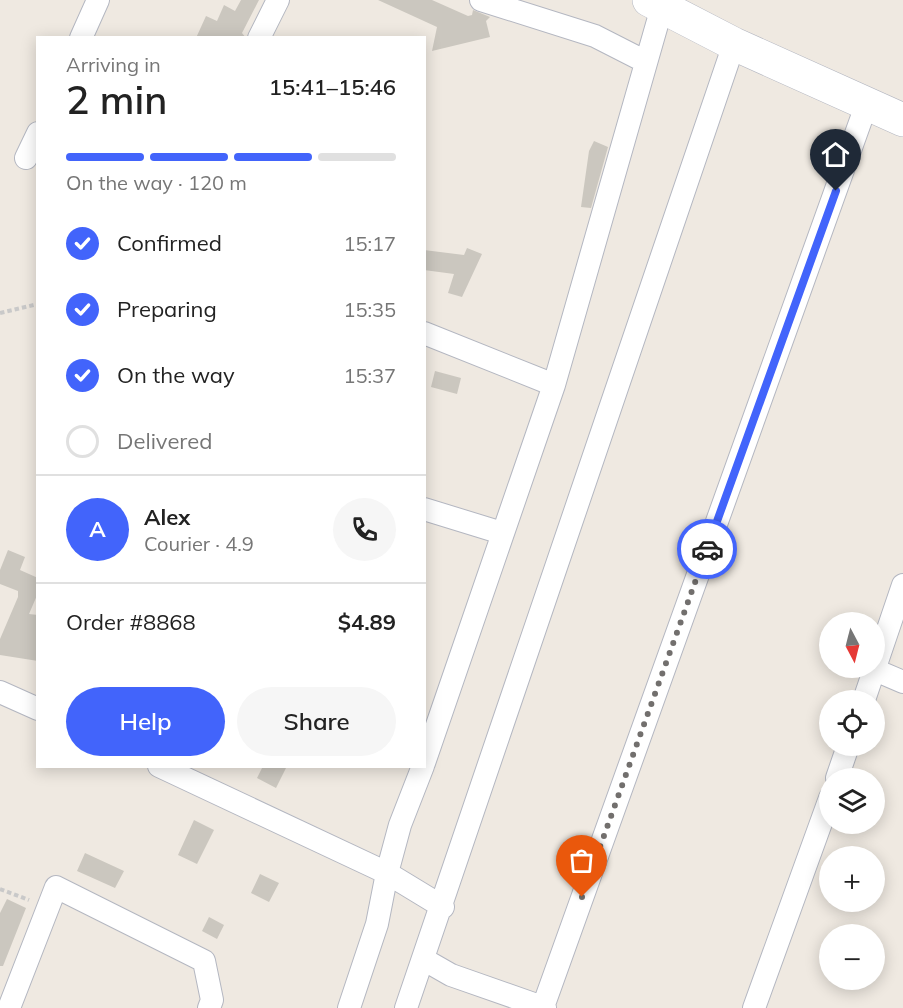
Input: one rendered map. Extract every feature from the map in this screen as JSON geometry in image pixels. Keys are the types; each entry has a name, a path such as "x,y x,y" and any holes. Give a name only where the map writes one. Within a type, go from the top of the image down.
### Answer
{"main road":[{"path":"655,4 734,44 903,120"}],"street":[{"path":"82,36 98,0"},
{"path":"260,36 279,0"},
{"path":"481,0 595,36 646,62"},
{"path":"426,759 554,386 646,62 655,4"},
{"path":"406,1008 443,907 734,44"},
{"path":"423,959 451,975 544,1007 867,103"},
{"path":"26,158 36,137"},
{"path":"426,334 554,386"},
{"path":"426,510 502,533"},
{"path":"885,640 903,585"},
{"path":"885,674 903,682"},
{"path":"0,692 36,708"},
{"path":"163,768 387,873 443,907"},
{"path":"349,1008 376,924 400,825 423,768"},
{"path":"754,1008 819,828"},
{"path":"9,1008 56,887 204,961 212,1000 209,1008"}],"path":[{"path":"0,313 36,304"},
{"path":"0,889 47,907"}],"building":[{"path":"241,0 259,0 242,33 244,36 197,36 206,16 217,21 224,5 235,11"},
{"path":"378,0 432,0 468,16 472,15 473,10 490,17 486,21 490,37 432,51 437,27"},
{"path":"594,141 608,147 591,208 581,207 589,151"},
{"path":"467,248 482,254 462,297 448,293 454,274 426,270 426,250 464,255"},
{"path":"435,371 461,378 457,394 431,387"},
{"path":"8,550 25,557 20,570 36,577 36,598 29,614 36,615 36,661 0,655 0,639 18,597 18,591 0,584 0,570"},
{"path":"262,768 286,768 276,788 257,778"},
{"path":"194,820 214,830 197,864 178,855"},
{"path":"85,853 124,871 115,888 77,871"},
{"path":"260,874 279,883 269,902 251,893"},
{"path":"7,899 26,908 3,966 0,966 0,913"},
{"path":"209,917 224,925 217,939 202,931"}],"way so far":[{"path":"582,897 707,549"}],"route":[{"path":"707,549 836,191"}]}
